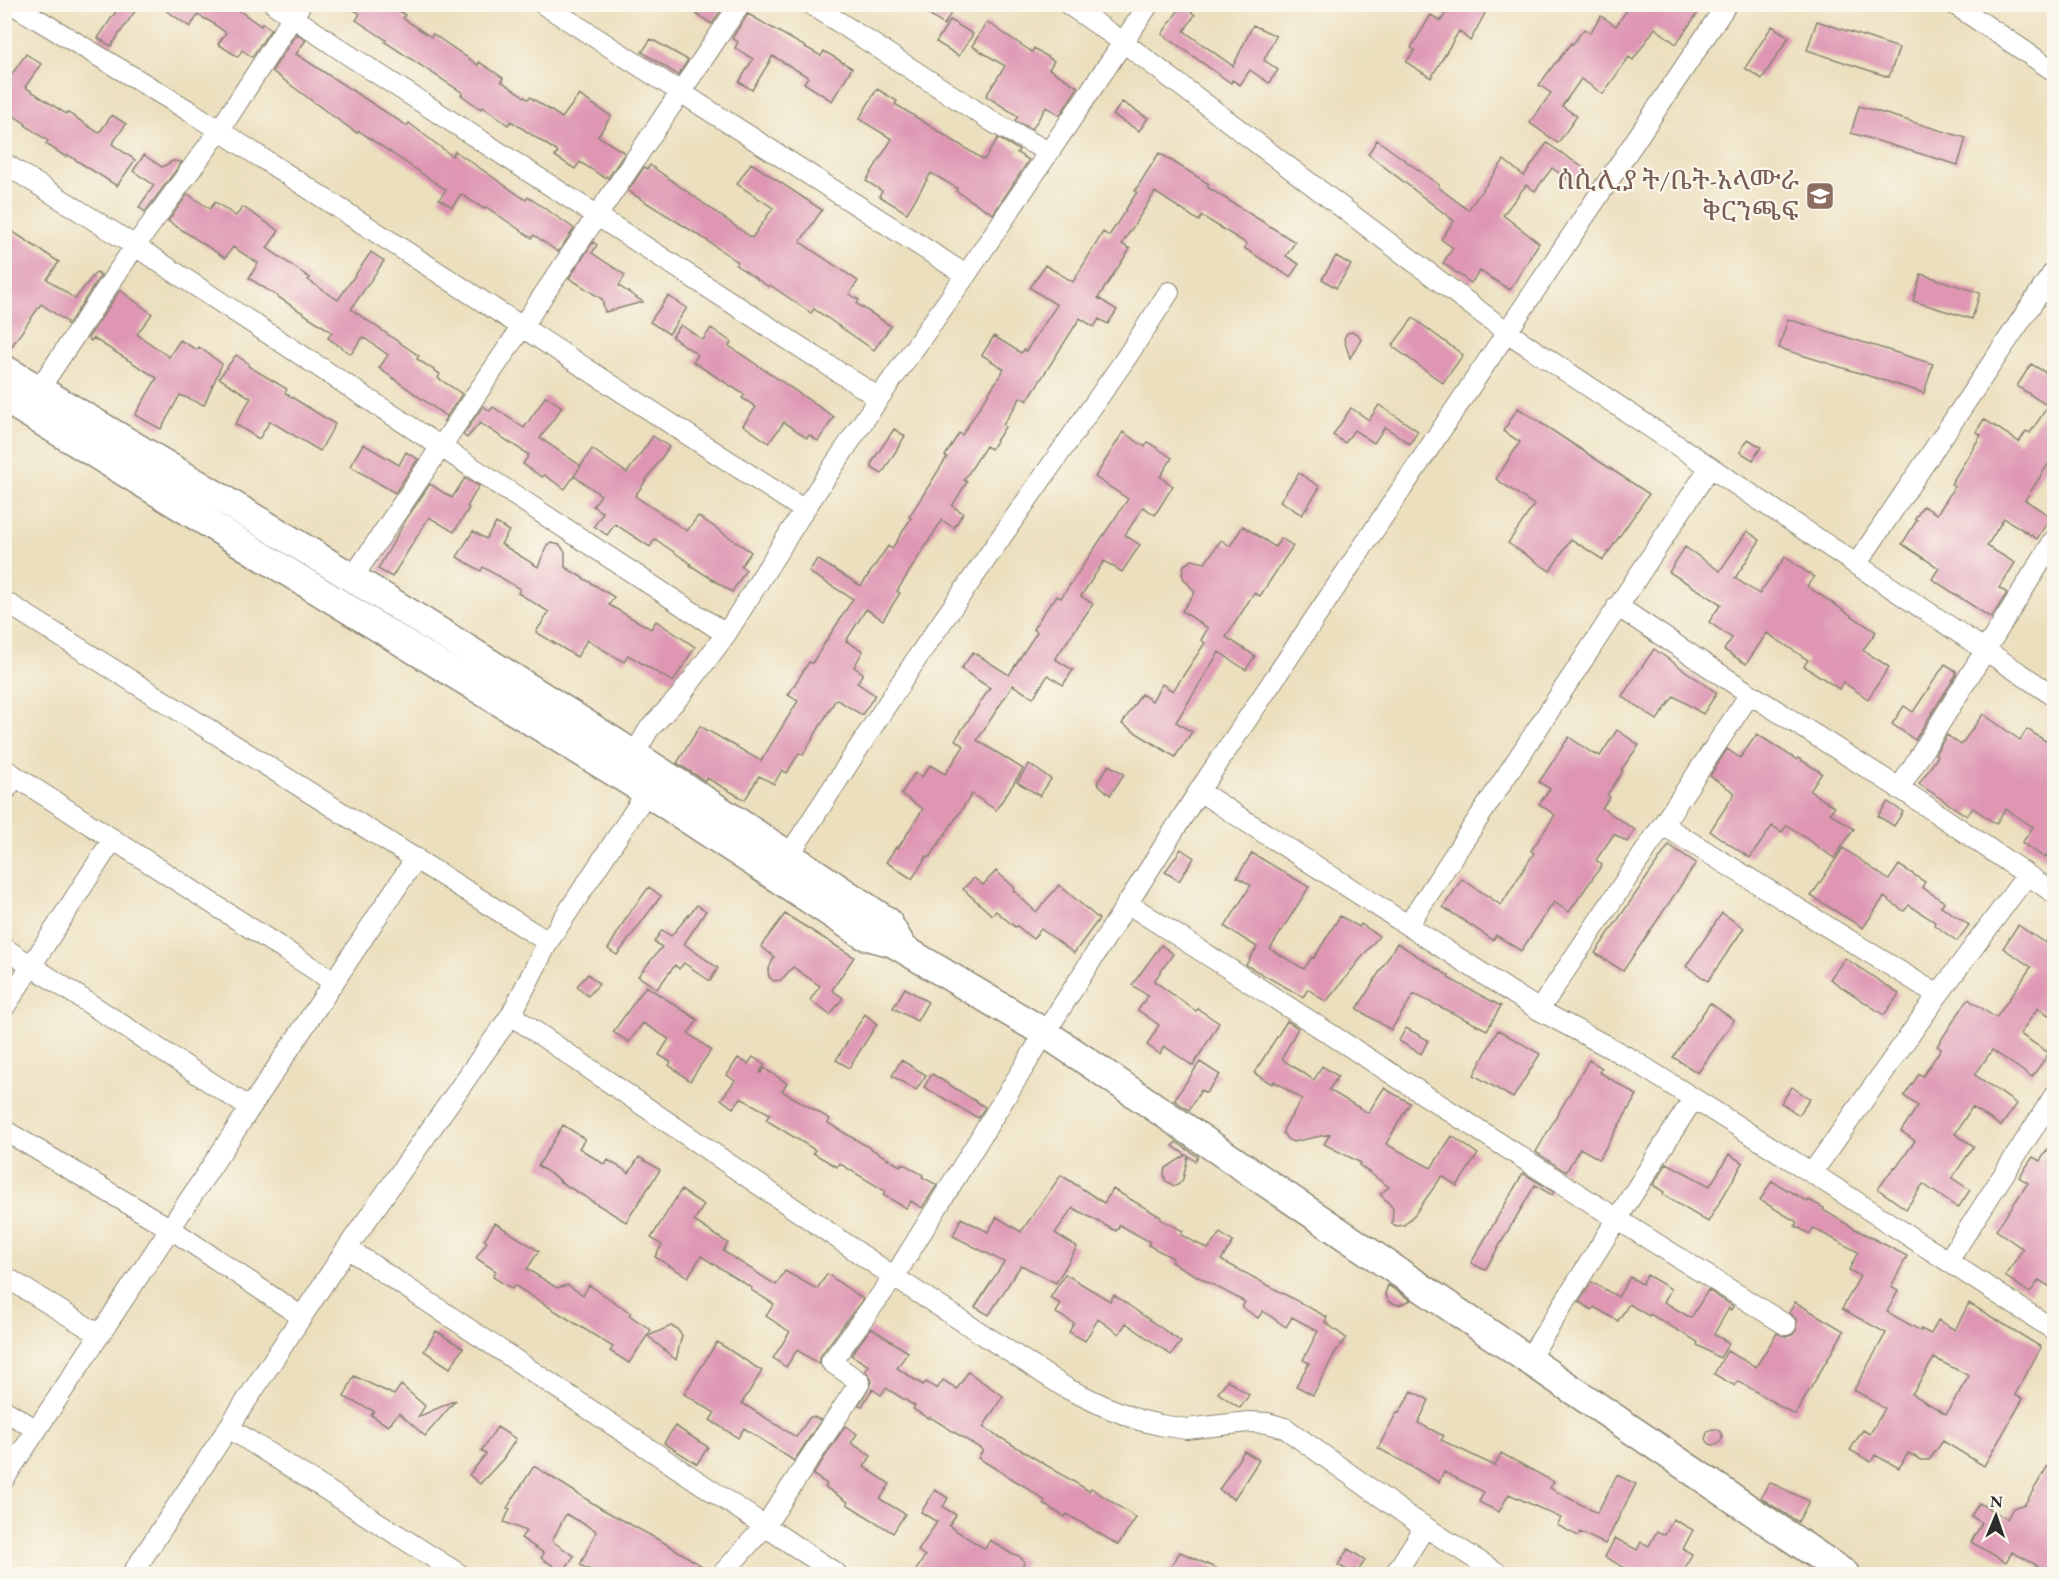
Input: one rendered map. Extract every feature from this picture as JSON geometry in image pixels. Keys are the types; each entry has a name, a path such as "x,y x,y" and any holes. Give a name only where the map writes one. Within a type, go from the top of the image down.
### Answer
{"street":[{"path":"12,4 219,131 804,510"},
{"path":"274,4 296,11 598,215 879,398"},
{"path":"543,4 966,275"},
{"path":"353,577 740,4"},
{"path":"811,4 996,124 1049,152"},
{"path":"1068,4 1123,42 1507,332 2055,696"},
{"path":"635,753 649,729 680,696 726,634 804,510 879,398 966,275 1149,4"},
{"path":"722,1575 765,1526 860,1382 831,1362 894,1277 1045,1033 1199,791 1726,4"},
{"path":"1954,4 2055,71"},
{"path":"39,389 135,246 219,131 296,11"},
{"path":"4,163 135,246 726,634"},
{"path":"1856,565 2055,271"},
{"path":"789,855 920,655 1126,358 1169,292"},
{"path":"4,369 353,577 635,753 887,921 901,945 864,935 647,792 4,398"},
{"path":"1408,925 1710,467"},
{"path":"1899,789 2055,540"},
{"path":"4,602 549,942"},
{"path":"1617,606 2055,893"},
{"path":"1539,1010 1750,694"},
{"path":"8,780 113,839 334,982"},
{"path":"1199,791 1539,1010 1630,1059 1693,1098 2055,1330"},
{"path":"132,1575 347,1248 511,1015 549,942 647,792"},
{"path":"1663,825 1938,995"},
{"path":"4,1008 113,839"},
{"path":"4,1479 416,858"},
{"path":"1812,1173 1938,995 2027,875"},
{"path":"1127,903 1617,1220 1786,1325"},
{"path":"895,944 1045,1033 1845,1575"},
{"path":"4,948 250,1108"},
{"path":"511,1015 894,1277 1066,1388 1139,1420 1186,1429 1249,1422 1268,1423 1285,1428 1425,1527 1499,1575"},
{"path":"1948,1261 2055,1096"},
{"path":"1528,1360 1693,1098"},
{"path":"4,1130 171,1229 302,1317"},
{"path":"347,1248 837,1575"},
{"path":"4,1276 100,1335"},
{"path":"4,1410 37,1430"},
{"path":"229,1428 459,1575"},
{"path":"1395,1575 1425,1527"}],"building":[{"path":"121,4 140,4 111,46 98,38"},
{"path":"157,4 230,4 261,26 262,23 271,29 252,57 242,50 238,57 218,44 226,33 211,22 198,15 190,27"},
{"path":"345,4 389,4 405,15 403,18 431,37 433,34 478,65 479,62 503,78 501,81 562,118 579,95 611,116 598,136 625,153 608,178 580,162 575,169 555,156 558,152 511,121 508,125 483,107 481,109 461,95 463,93 385,42 386,40 356,20 360,14"},
{"path":"703,4 725,4 712,24 696,14"},
{"path":"912,4 942,4 952,11 944,25"},
{"path":"1451,4 1490,4 1470,41 1459,31 1431,78 1406,62 1415,50 1411,48 1431,15 1441,21"},
{"path":"1631,4 1704,4 1676,44 1655,28 1633,60 1629,57 1603,94 1581,79 1562,106 1577,116 1558,143 1530,123 1551,93 1539,85 1584,29 1590,33 1601,16 1616,26"},
{"path":"1182,5 1195,15 1184,31 1233,66 1253,25 1276,36 1264,60 1278,70 1269,83 1250,70 1240,85 1232,80 1231,83 1162,34"},
{"path":"748,14 821,56 824,51 852,68 832,101 804,83 808,77 773,56 752,90 739,82 753,59 735,48 738,42 732,38"},
{"path":"950,20 973,34 959,56 936,42"},
{"path":"1817,21 1899,48 1889,77 1807,50"},
{"path":"987,22 1032,52 1034,48 1054,61 1049,69 1078,87 1060,115 1046,107 1032,129 1015,121 1018,116 986,96 1005,66 972,46"},
{"path":"1772,26 1789,37 1762,79 1745,68"},
{"path":"296,34 306,40 296,54 407,126 409,123 452,156 455,151 526,200 528,197 572,227 574,229 558,252 534,235 532,238 486,207 484,209 461,194 452,207 439,199 446,190 359,131 357,133 272,71"},
{"path":"651,39 688,60 678,75 642,52"},
{"path":"26,54 41,64 25,87 99,133 112,115 126,124 112,144 135,160 117,186 46,144 48,141 4,109 4,73 10,77"},
{"path":"877,89 897,101 895,104 984,160 998,138 1019,150 1017,153 1029,160 993,214 956,191 957,188 931,173 907,213 879,196 882,191 866,181 892,139 859,119"},
{"path":"1122,102 1148,118 1139,131 1113,115"},
{"path":"1859,106 1966,138 1958,165 1851,133"},
{"path":"1377,140 1439,185 1438,187 1468,210 1504,160 1524,176 1547,143 1585,169 1575,184 1552,168 1535,191 1526,185 1503,215 1539,243 1510,290 1480,271 1471,283 1443,263 1453,248 1441,239 1454,221 1368,154"},
{"path":"1159,153 1209,184 1207,187 1295,242 1286,256 1299,264 1290,277 1244,248 1247,244 1202,216 1199,221 1155,192 1122,244 1130,249 1098,298 1117,310 1108,324 1099,319 1094,327 1080,318 1027,401 1021,397 991,449 986,446 964,480 967,482 952,506 963,513 954,528 942,520 897,591 900,593 883,620 866,609 846,641 863,651 854,667 863,673 857,683 875,695 862,715 836,699 803,755 799,753 787,773 782,770 774,784 759,776 745,800 707,778 705,781 677,763 700,726 761,761 798,701 788,695 809,662 812,663 853,599 809,572 817,559 861,586 888,546 892,549 959,433 962,435 1004,369 982,355 994,336 1021,353 1026,351 1057,305 1030,288 1045,265 1073,282 1103,232 1109,236"},
{"path":"144,155 162,167 173,161 182,162 145,212 139,207 154,185 133,171"},
{"path":"751,163 822,210 800,242 858,281 849,294 859,300 857,304 891,326 874,350 814,309 811,313 770,285 769,287 736,265 738,262 700,236 628,191 644,167 647,169 650,165 752,238 773,208 737,184"},
{"path":"188,194 210,209 215,202 236,216 243,207 279,231 267,248 338,300 371,252 384,261 351,309 419,356 417,359 440,374 438,378 462,394 447,417 379,368 388,355 363,337 351,354 328,338 332,332 249,278 258,263 233,247 225,258 168,221"},
{"path":"4,226 59,262 47,279 75,299 96,272 101,275 68,325 41,304 7,353 4,353"},
{"path":"593,242 597,245 592,253 625,275 619,286 643,302 605,312 602,299 569,278"},
{"path":"1336,256 1351,265 1336,288 1322,279"},
{"path":"1921,274 1980,293 1972,319 1913,301"},
{"path":"120,290 152,314 137,334 169,357 180,340 197,350 199,347 222,364 204,405 180,395 161,429 135,415 157,378 93,338 91,341 88,338"},
{"path":"668,296 687,308 669,334 650,322"},
{"path":"1413,318 1463,355 1443,383 1392,346"},
{"path":"1788,319 1933,364 1924,393 1779,348"},
{"path":"681,325 703,340 711,328 731,342 729,346 834,417 818,441 809,435 807,438 784,422 769,443 743,425 756,407 742,398 745,395 693,362 698,355 672,337"},
{"path":"1347,333 1358,334 1361,340 1350,358 1344,339"},
{"path":"236,355 249,364 248,366 287,389 285,393 335,424 320,451 270,421 259,439 235,424 251,398 219,378"},
{"path":"2031,364 2055,378 2055,454 2025,500 2051,517 2037,539 2004,518 1987,546 2015,563 1999,588 2007,593 1991,618 1932,579 1939,568 1902,544 1923,506 1937,514 1955,487 1951,484 1981,435 1976,432 1984,419 2019,442 2026,431 2030,433 2048,406 2017,386"},
{"path":"546,396 562,407 540,438 581,466 565,489 523,464 529,455 480,423 467,438 463,435 483,406 490,411 493,407 524,428"},
{"path":"1379,405 1418,431 1410,444 1385,427 1374,443 1354,430 1345,443 1333,435 1351,408 1369,420"},
{"path":"1518,408 1649,494 1603,560 1571,539 1550,571 1508,543 1534,505 1496,479 1520,442 1503,431"},
{"path":"894,429 905,436 882,474 872,468 872,462"},
{"path":"1123,432 1145,447 1148,442 1172,458 1160,477 1173,486 1155,515 1143,507 1125,535 1140,545 1122,572 1104,561 1081,596 1093,604 1055,659 1073,670 1063,685 1048,675 1033,698 1013,685 977,740 1023,769 996,810 972,794 930,857 927,856 912,879 886,862 896,847 898,848 923,809 901,794 915,773 922,777 930,765 945,774 964,746 955,740 990,688 961,669 973,652 1009,675 1037,632 1033,629 1044,612 1057,596 1061,598 1128,499 1095,477"},
{"path":"653,436 669,447 635,496 687,531 698,516 751,552 741,566 746,570 732,592 655,539 650,547 615,524 607,535 594,526 603,513 593,506 601,495 574,476 592,449 627,473"},
{"path":"1748,439 1761,447 1753,460 1740,452"},
{"path":"363,444 399,465 406,452 418,459 395,493 350,466"},
{"path":"1299,473 1320,487 1302,515 1280,501"},
{"path":"465,478 479,486 454,532 429,517 392,577 378,569 407,518 430,484 452,498"},
{"path":"496,523 509,531 501,544 538,567 547,545 551,543 560,545 565,552 565,567 614,597 609,605 651,629 656,621 695,647 673,682 628,655 624,662 587,640 577,657 536,632 549,612 518,593 520,589 483,567 481,571 457,557 473,531 486,539"},
{"path":"1243,526 1275,547 1281,538 1293,546 1260,596 1254,593 1226,637 1255,656 1246,670 1219,652 1176,722 1192,732 1175,757 1122,724 1141,694 1152,701 1162,684 1173,691 1205,643 1201,640 1208,628 1182,611 1195,592 1184,579 1182,574 1184,565 1192,560 1205,563 1221,540 1230,546"},
{"path":"1747,531 1760,540 1735,578 1759,594 1785,557 1814,577 1807,586 1876,632 1863,650 1889,667 1868,699 1843,682 1839,689 1804,666 1808,660 1767,633 1746,664 1724,650 1732,638 1709,622 1721,604 1669,572 1685,547 1720,571"},
{"path":"1654,649 1717,693 1703,714 1674,696 1657,720 1622,696"},
{"path":"1945,664 1956,671 1956,675 1915,740 1892,724 1904,706 1913,712"},
{"path":"1983,714 2020,740 2027,729 2055,747 2055,844 2045,858 2022,843 2033,827 2006,809 1996,824 1973,808 1967,816 1919,784 1938,756 1935,754 1947,735 1961,745"},
{"path":"1617,730 1639,745 1621,770 1623,771 1607,795 1610,797 1602,808 1635,830 1627,842 1614,834 1596,860 1602,865 1569,912 1554,902 1521,951 1496,935 1493,940 1443,907 1462,879 1501,905 1534,853 1531,851 1555,815 1539,804 1550,789 1539,782 1569,737 1600,756"},
{"path":"1757,734 1822,773 1810,791 1834,807 1830,813 1854,829 1834,858 1787,825 1782,832 1772,826 1750,858 1710,831 1735,793 1710,776 1727,749 1740,758"},
{"path":"1029,764 1051,779 1040,796 1017,782"},
{"path":"1109,765 1124,774 1110,795 1097,783"},
{"path":"1888,802 1903,812 1894,826 1878,816"},
{"path":"1669,845 1696,863 1623,971 1595,953"},
{"path":"1843,848 1889,880 1899,865 1925,882 1922,887 1944,902 1941,906 1969,925 1957,941 1934,925 1935,922 1909,905 1904,911 1884,897 1863,928 1811,896"},
{"path":"1181,849 1194,858 1179,881 1165,872"},
{"path":"1252,853 1309,887 1270,949 1304,969 1312,957 1314,958 1340,916 1359,927 1361,924 1379,936 1326,1002 1308,989 1303,997 1246,965 1257,947 1225,927 1251,885 1237,877"},
{"path":"996,871 1036,912 1059,885 1099,919 1074,953 1041,929 1033,939 996,911 992,915 963,889 974,878 983,885"},
{"path":"649,887 661,896 617,955 608,949 628,915"},
{"path":"697,905 706,911 684,944 718,968 710,981 684,963 679,969 675,965 657,989 638,976 662,947 654,942 662,930 671,936"},
{"path":"1722,913 1744,928 1708,981 1686,966"},
{"path":"785,914 854,957 832,990 843,998 830,1015 810,1000 820,986 793,967 781,980 774,981 769,977 768,971 774,957 761,946"},
{"path":"2018,925 2045,943 2055,928 2055,1019 2038,1008 2020,1034 2049,1053 2032,1077 1992,1050 1975,1075 2017,1104 2001,1126 1972,1107 1955,1134 1974,1146 1952,1178 1970,1190 1958,1208 1923,1184 1906,1209 1878,1189 1915,1141 1901,1131 1918,1106 1904,1096 1919,1074 1923,1076 1941,1049 1937,1046 1968,999 1996,1018 2031,967 2003,948"},
{"path":"1397,943 1449,976 1448,978 1501,1006 1487,1030 1414,994 1391,1030 1357,1009"},
{"path":"1161,945 1173,954 1154,981 1196,1011 1198,1009 1219,1023 1193,1066 1164,1046 1160,1054 1147,1045 1159,1025 1138,1010 1148,996 1132,985"},
{"path":"1845,958 1899,994 1884,1015 1830,979"},
{"path":"588,974 599,984 588,996 577,986"},
{"path":"646,986 698,1020 688,1033 711,1050 690,1081 669,1065 671,1062 659,1055 669,1039 643,1023 629,1042 613,1032"},
{"path":"905,988 928,1002 917,1021 893,1008"},
{"path":"1710,1003 1734,1020 1698,1073 1673,1057"},
{"path":"865,1014 877,1024 849,1068 836,1060"},
{"path":"1287,1021 1298,1028 1282,1058 1286,1062 1314,1080 1322,1066 1338,1076 1329,1090 1368,1113 1384,1088 1410,1103 1386,1144 1431,1168 1452,1136 1478,1154 1457,1186 1442,1176 1415,1214 1404,1225 1397,1226 1392,1224 1393,1208 1380,1194 1389,1187 1359,1165 1361,1163 1324,1144 1330,1134 1293,1142 1287,1139 1283,1133 1284,1128 1302,1099 1274,1081 1272,1084 1254,1073"},
{"path":"1406,1028 1428,1040 1421,1054 1399,1041"},
{"path":"1498,1030 1540,1054 1513,1098 1474,1075"},
{"path":"753,1057 765,1065 761,1073 764,1068 787,1083 782,1091 830,1119 828,1123 900,1166 902,1163 937,1185 922,1208 911,1201 906,1208 883,1195 885,1191 839,1163 837,1167 813,1153 815,1150 766,1120 770,1114 741,1098 733,1108 721,1099 735,1081 727,1075 738,1058 748,1064"},
{"path":"901,1060 926,1075 916,1090 892,1076"},
{"path":"1589,1060 1602,1068 1599,1072 1637,1095 1599,1159 1580,1148 1566,1172 1536,1152"},
{"path":"1200,1062 1220,1075 1206,1093 1201,1090 1189,1110 1174,1100"},
{"path":"932,1074 985,1107 978,1118 924,1087"},
{"path":"1792,1087 1810,1099 1799,1115 1781,1103"},
{"path":"563,1125 585,1139 579,1148 605,1165 608,1160 629,1173 639,1157 660,1170 626,1222 538,1166"},
{"path":"2055,1138 2055,1192 2048,1201 2055,1205 2055,1290 2039,1280 2030,1293 2005,1276 2023,1249 1996,1230 2028,1183 2019,1177 2033,1157 2040,1161"},
{"path":"1176,1142 1198,1157 1195,1161 1188,1156 1183,1179 1174,1186 1165,1180 1164,1172 1166,1168 1186,1155 1173,1146"},
{"path":"1729,1154 1743,1163 1708,1222 1663,1195 1664,1192 1653,1185 1667,1163 1710,1186"},
{"path":"1523,1173 1554,1192 1552,1195 1535,1185 1485,1270 1471,1263"},
{"path":"1061,1175 1104,1203 1113,1189 1183,1231 1181,1235 1208,1249 1220,1233 1233,1242 1221,1260 1327,1317 1325,1322 1346,1338 1335,1353 1313,1395 1296,1386 1309,1363 1303,1360 1318,1331 1292,1317 1286,1327 1263,1311 1258,1318 1242,1307 1245,1302 1171,1262 1173,1258 1148,1245 1150,1242 1120,1225 1116,1231 1073,1208 1055,1233 1077,1247 1056,1283 1021,1265 989,1315 975,1307 1004,1262 953,1236 961,1218 988,1232 997,1217 1021,1232"},
{"path":"1772,1181 1907,1256 1891,1287 1898,1291 1887,1312 1921,1331 1921,1329 1931,1334 1938,1320 1955,1330 1969,1303 2041,1347 2015,1395 2023,1399 1984,1466 1943,1441 1929,1460 1922,1460 1908,1453 1899,1468 1875,1455 1871,1462 1850,1450 1863,1430 1870,1434 1885,1408 1854,1390 1886,1333 1842,1309 1860,1276 1849,1270 1858,1252 1813,1228 1810,1234 1795,1226 1797,1222 1760,1200","holes":["1934,1358 1969,1376 1946,1414 1912,1394"]},
{"path":"681,1190 704,1205 694,1221 728,1243 723,1251 776,1285 785,1271 817,1289 827,1274 863,1299 821,1355 819,1364 797,1350 786,1367 773,1358 790,1332 766,1316 774,1304 751,1290 752,1288 701,1256 688,1277 655,1257 662,1245 651,1238"},
{"path":"495,1223 539,1251 527,1269 557,1288 568,1285 583,1295 589,1285 631,1313 629,1315 651,1330 629,1363 610,1351 613,1347 514,1285 512,1289 493,1277 496,1271 476,1258 487,1242 484,1240"},
{"path":"1065,1274 1110,1301 1114,1295 1181,1342 1171,1355 1126,1323 1119,1334 1098,1319 1085,1341 1069,1332 1074,1323 1056,1313 1061,1304 1050,1298"},
{"path":"1647,1275 1671,1289 1664,1302 1691,1318 1708,1290 1733,1306 1731,1310 1729,1308 1714,1334 1729,1343 1720,1358 1697,1345 1698,1342 1629,1304 1618,1321 1594,1307 1592,1310 1579,1302 1592,1282 1618,1297 1630,1277 1642,1284"},
{"path":"1388,1285 1411,1300 1399,1305 1389,1302 1385,1294"},
{"path":"1795,1302 1844,1331 1795,1415 1738,1381 1735,1386 1714,1374 1727,1351 1756,1367 1777,1333 1786,1337 1792,1335 1796,1331 1797,1320 1789,1313"},
{"path":"671,1326 682,1335 676,1360 648,1336"},
{"path":"871,1328 908,1352 897,1368 923,1385 926,1382 937,1389 943,1380 957,1389 968,1372 1003,1396 983,1427 1089,1491 1091,1488 1136,1518 1118,1545 1067,1514 1065,1517 1043,1504 1045,1501 1024,1486 978,1458 983,1450 913,1409 915,1406 886,1388 881,1395 872,1389 862,1406 859,1405 872,1382 865,1371 869,1366 851,1355"},
{"path":"436,1331 463,1348 450,1368 424,1351"},
{"path":"717,1342 762,1371 742,1403 796,1437 810,1417 821,1420 794,1461 744,1428 738,1438 710,1420 715,1413 684,1394"},
{"path":"354,1376 394,1395 401,1385 425,1406 418,1417 456,1400 425,1436 399,1413 388,1426 371,1415 374,1411 344,1397"},
{"path":"1227,1380 1249,1395 1240,1408 1218,1393"},
{"path":"1412,1391 1429,1400 1418,1423 1444,1436 1441,1440 1495,1466 1501,1453 1554,1482 1550,1488 1597,1513 1617,1475 1636,1484 1605,1544 1580,1532 1578,1536 1557,1525 1561,1518 1509,1494 1499,1512 1479,1502 1484,1492 1444,1472 1439,1482 1378,1448 1397,1412 1399,1413"},
{"path":"675,1426 708,1447 697,1464 664,1443"},
{"path":"845,1426 857,1434 851,1443 871,1456 864,1467 890,1484 880,1499 905,1514 893,1533 847,1504 848,1502 825,1487 827,1484 813,1475"},
{"path":"497,1427 516,1439 503,1459 480,1484 469,1475 486,1454 481,1451"},
{"path":"1711,1429 1717,1429 1722,1437 1720,1443 1711,1445 1706,1440 1706,1434"},
{"path":"1244,1451 1259,1460 1234,1499 1219,1490"},
{"path":"2055,1454 2055,1575 2012,1552 2006,1562 1971,1542 1982,1523 1971,1516 1979,1503 2007,1519 2013,1508 2025,1504"},
{"path":"534,1466 602,1509 670,1546 710,1571 710,1575 600,1575 580,1565 595,1530 566,1514 552,1541 574,1556 563,1572 541,1558 544,1553 521,1538 526,1531 504,1522 510,1509 507,1508"},
{"path":"1769,1482 1809,1501 1798,1522 1761,1498"},
{"path":"935,1490 948,1498 943,1507 956,1515 949,1526 985,1549 990,1540 1019,1556 1024,1561 1022,1572 1019,1575 913,1575 925,1556 918,1551 937,1522 921,1512"},
{"path":"1673,1519 1693,1530 1683,1549 1692,1554 1682,1575 1624,1575 1627,1569 1605,1557 1615,1538 1637,1550 1641,1542 1649,1546 1657,1531 1665,1535"},
{"path":"1348,1549 1365,1560 1356,1575 1338,1565"},
{"path":"1180,1552 1231,1575 1166,1575"}],"place":[{"name":"ሰሲሊያ ት/ቤት-አላሙራ ቅርንጫፍ","path":"1820,196"}]}
